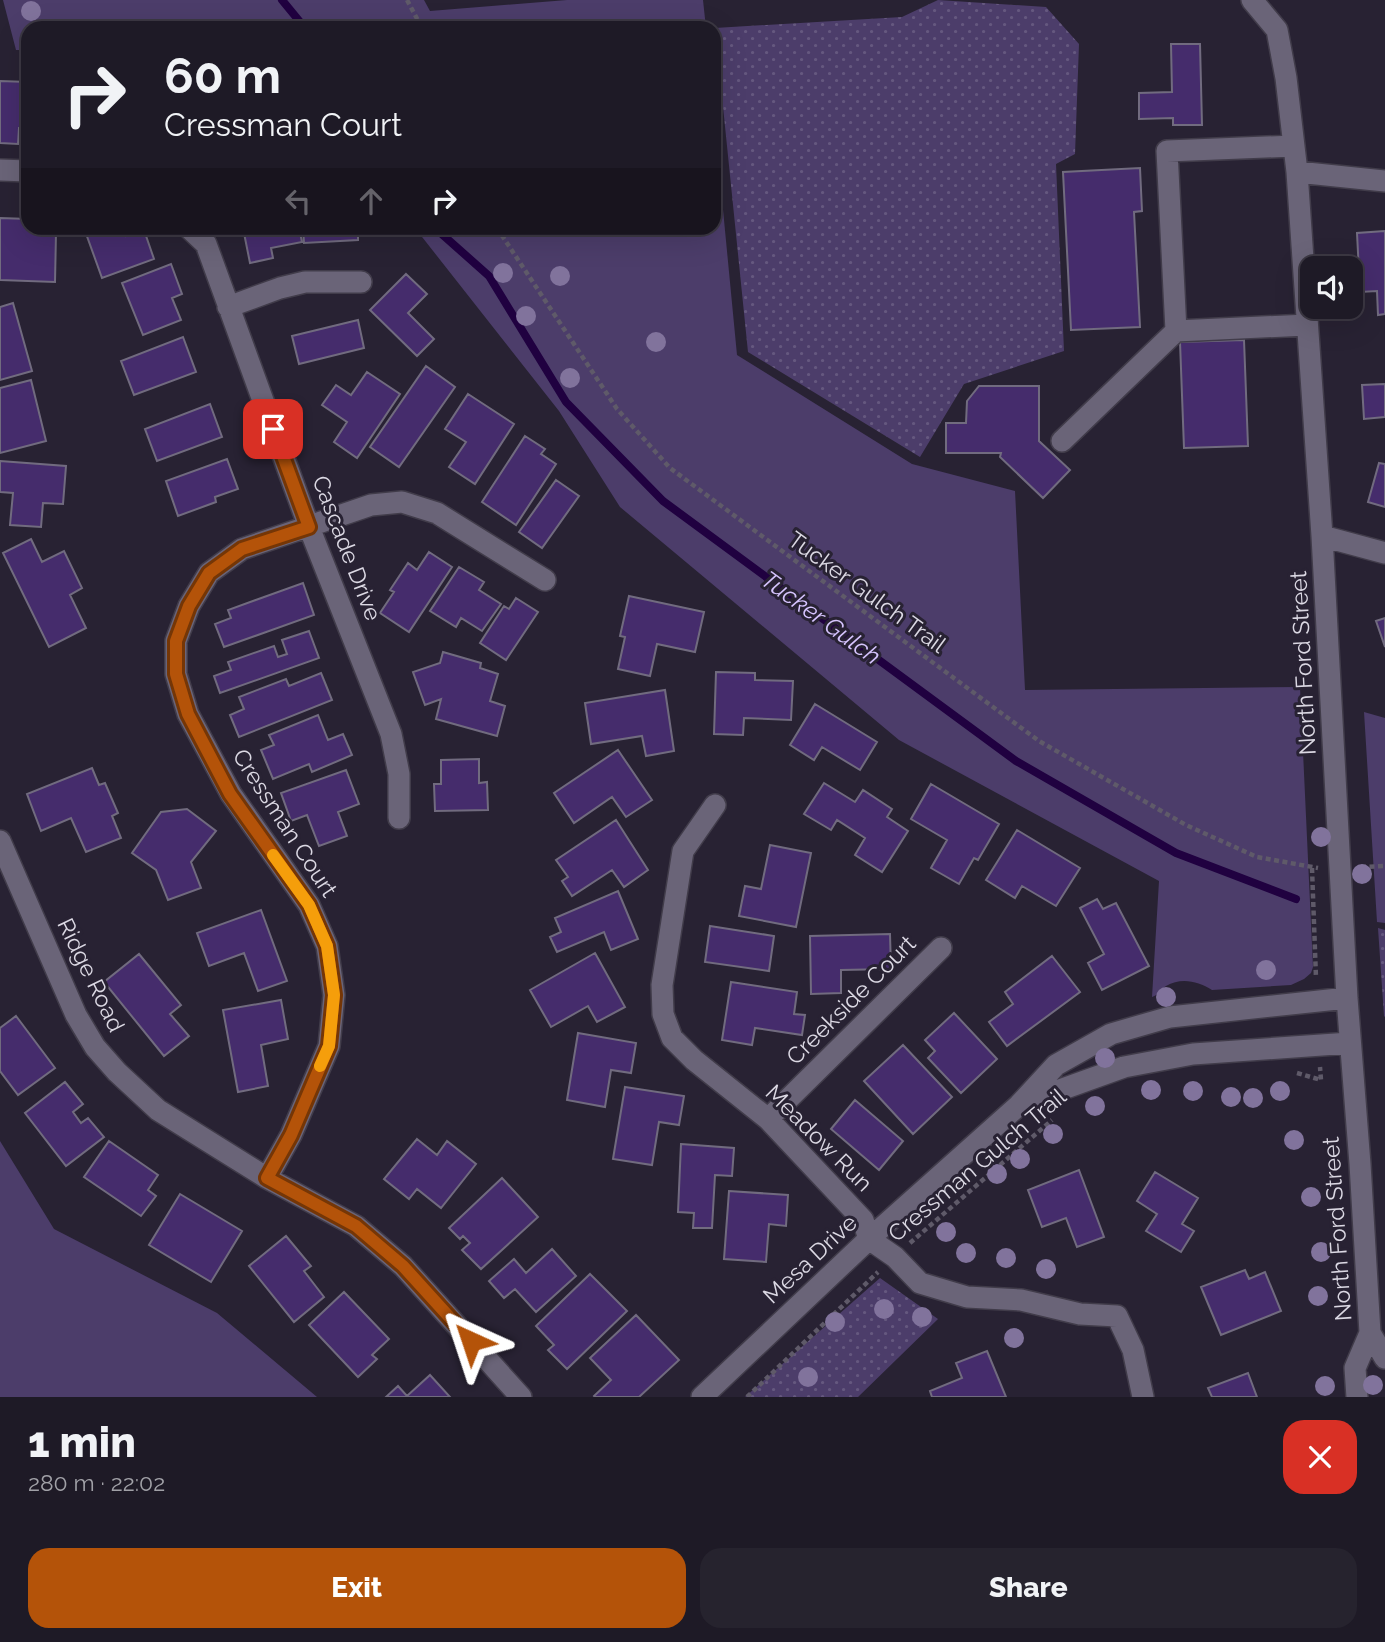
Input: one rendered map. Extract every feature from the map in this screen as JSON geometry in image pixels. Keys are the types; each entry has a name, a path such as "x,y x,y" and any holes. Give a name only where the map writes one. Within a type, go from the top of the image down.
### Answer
{"street":[{"name":"North Ford Street","path":"1252,0 1277,30 1286,78 1297,172 1322,536 1347,998 1370,1333 1355,1367 1357,1397"},
{"path":"1177,331 1167,151 1294,146"},
{"path":"0,170 21,171"},
{"path":"1297,172 1385,181"},
{"name":"Cascade Drive","path":"196,235 206,244 309,527 391,734 399,774 399,818"},
{"path":"228,307 279,288 305,282 361,282"},
{"path":"1062,441 1177,331 1307,325"},
{"name":"Cressman Court","path":"267,1178 291,1135 329,1046 334,995 327,946 309,905 230,794 188,714 176,674 176,641 189,606 209,573 242,549 371,505 402,502 437,513 545,580"},
{"path":"1322,536 1385,553"},
{"name":"Meadow Run","path":"715,805 682,851 662,985 663,1014 672,1038 694,1060 768,1119 863,1220 869,1239 895,1257 920,1283 967,1297 1021,1300 1080,1314 1116,1316 1133,1350 1143,1397"},
{"name":"Ridge Road","path":"0,841 76,1015 95,1047 117,1072 158,1110 267,1178 356,1226 403,1266 522,1397"},
{"name":"Creekside Court","path":"768,1119 941,948"},
{"name":"Mesa Drive","path":"702,1397 869,1239 1019,1105 1056,1065 1111,1034 1170,1017 1347,998"},
{"name":"Mesa Drive","path":"1019,1105 1124,1067 1193,1054 1350,1043"},
{"name":"North Ford Street","path":"1370,1333 1385,1357"}],"path":[{"path":"407,0 418,21"},
{"name":"Tucker Gulch Trail","path":"502,235 617,409 670,468 1039,741 1186,825 1257,857 1312,868 1316,1000"},
{"path":"1289,1070 1321,1080 1318,1045"},
{"name":"Cressman Gulch Trail","path":"747,1397 895,1257 1058,1115"}],"shaded area":[{"path":"3,0 424,0 430,11 567,0 703,0 705,21 21,21 21,50 16,50"},
{"path":"938,0 1046,7 1079,44 1075,154 1056,164 1064,351 964,384 920,457 748,352 721,87 721,28 902,17"},
{"path":"721,189 737,355 912,464 1015,491 1025,690 1300,687 1313,967 1311,973 1291,985 1212,990 1195,982 1183,981 1166,986 1152,997 1159,881 899,740 620,507 559,411 421,235 721,235"},
{"path":"1364,712 1385,718 1385,923 1377,922"},
{"path":"1378,928 1385,930 1385,1017 1384,1016"},
{"path":"0,1141 54,1229 217,1313 317,1397 0,1397"},
{"path":"880,1278 938,1319 858,1397 745,1397"}],"building":[{"path":"1171,44 1200,44 1202,125 1173,125 1173,118 1139,119 1139,93 1172,92"},
{"path":"0,81 21,82 21,128 18,144 0,143"},
{"path":"1140,168 1142,211 1134,212 1140,327 1071,330 1063,172"},
{"path":"0,218 21,219 21,235 56,235 55,282 0,280"},
{"path":"1385,231 1385,314 1378,315 1377,291 1363,292 1363,256 1358,256 1357,233"},
{"path":"87,235 146,235 154,259 102,278"},
{"path":"244,235 300,235 302,242 271,248 273,258 250,263"},
{"path":"303,235 358,235 358,240 304,243"},
{"path":"171,264 182,294 172,298 181,320 143,335 122,283"},
{"path":"406,274 427,294 408,313 434,339 417,356 370,310"},
{"path":"13,303 32,371 0,380 0,307"},
{"path":"358,320 364,348 299,364 292,336"},
{"path":"183,337 196,372 134,395 121,361"},
{"path":"1244,340 1248,446 1184,448 1180,342"},
{"path":"426,366 455,387 399,467 370,447"},
{"path":"367,372 400,394 357,458 334,442 347,422 322,405 336,385 351,395"},
{"path":"31,380 46,441 0,453 0,388"},
{"path":"1385,384 1385,417 1364,419 1362,385"},
{"path":"979,386 1039,386 1039,441 1070,470 1043,498 1000,457 1001,453 946,453 946,423 966,423 967,401"},
{"path":"468,394 514,424 475,484 449,467 466,442 445,429"},
{"path":"210,404 222,437 157,461 145,429"},
{"path":"525,436 545,449 541,454 556,464 516,525 482,502"},
{"path":"227,459 238,489 215,497 216,502 178,516 166,481"},
{"path":"0,461 66,466 63,504 43,503 41,527 10,525 13,493 0,492"},
{"path":"1379,463 1385,464 1385,507 1368,502"},
{"path":"556,480 579,496 542,548 519,532"},
{"path":"31,539 42,562 64,551 82,588 70,595 86,628 49,647 3,553"},
{"path":"429,552 452,567 409,632 380,613 394,592 390,590 408,563 417,570"},
{"path":"459,567 484,582 479,590 501,604 482,631 461,618 456,627 430,611"},
{"path":"303,583 314,615 224,647 215,624 231,618 228,610"},
{"path":"629,596 704,612 695,652 657,644 650,676 618,669 625,637 620,636"},
{"path":"516,598 538,612 506,660 480,643 504,606 509,609"},
{"path":"1385,618 1385,647 1376,621"},
{"path":"309,631 319,658 220,693 214,676 231,670 228,662 274,646 278,657 287,654 282,640"},
{"path":"443,652 481,663 480,668 498,674 490,701 505,706 497,736 436,719 441,699 425,705 413,672 440,663"},
{"path":"716,672 755,673 755,680 793,681 791,720 744,718 743,735 714,734"},
{"path":"321,673 332,700 239,737 230,715 244,709 239,697 286,679 289,686"},
{"path":"665,690 674,751 646,756 642,736 591,744 585,703"},
{"path":"815,704 877,742 860,770 822,747 814,760 790,745"},
{"path":"318,715 328,740 343,734 352,755 312,772 309,764 273,779 261,750 274,745 269,735"},
{"path":"618,750 652,800 626,817 612,797 574,823 554,793"},
{"path":"479,759 479,783 487,782 488,810 435,811 434,784 441,784 441,760"},
{"path":"92,768 99,785 105,783 118,813 112,816 121,838 86,852 71,818 41,831 27,794"},
{"path":"346,770 359,804 338,812 347,836 319,846 307,815 291,821 281,793"},
{"path":"824,783 855,802 863,790 892,809 887,817 908,831 882,872 855,855 865,838 837,820 831,830 804,814"},
{"path":"931,784 999,824 978,860 974,858 959,884 931,868 947,840 911,819"},
{"path":"187,809 216,831 191,862 201,888 168,900 156,870 132,853 161,812"},
{"path":"616,820 648,870 624,887 612,870 572,896 562,881 568,877 556,860"},
{"path":"1017,830 1080,868 1056,906 1022,886 1015,898 986,880"},
{"path":"770,845 811,853 796,927 739,916 745,886 761,889"},
{"path":"618,891 638,939 611,950 604,932 557,952 550,937 561,932 555,918"},
{"path":"1097,899 1103,909 1116,903 1149,966 1102,990 1088,963 1104,954 1080,908"},
{"path":"261,910 287,981 258,991 244,953 209,966 197,933"},
{"path":"710,926 774,936 769,971 705,962"},
{"path":"890,934 891,969 841,970 841,993 811,994 810,936"},
{"path":"595,953 625,1007 597,1022 588,1006 551,1027 530,990"},
{"path":"139,954 181,1005 170,1014 189,1036 164,1056 104,982"},
{"path":"1052,956 1080,992 1007,1046 989,1022 1013,1004 1005,992"},
{"path":"731,982 797,992 794,1014 805,1015 802,1035 755,1028 752,1045 722,1040"},
{"path":"281,1000 288,1039 261,1045 268,1086 238,1092 223,1010"},
{"path":"954,1013 997,1059 961,1093 928,1058 935,1051 925,1040"},
{"path":"16,1016 55,1068 18,1095 0,1071 0,1028"},
{"path":"578,1033 636,1043 631,1073 611,1070 605,1107 567,1100"},
{"path":"903,1045 952,1097 913,1134 864,1081"},
{"path":"65,1082 83,1104 73,1112 81,1123 88,1118 104,1137 66,1166 25,1113"},
{"path":"625,1087 684,1096 679,1125 659,1122 652,1165 613,1159"},
{"path":"855,1100 903,1141 879,1170 831,1129"},
{"path":"417,1139 437,1155 447,1141 476,1164 441,1208 417,1189 409,1199 384,1179"},
{"path":"109,1141 158,1175 148,1190 156,1196 141,1216 84,1177"},
{"path":"681,1144 734,1148 732,1176 715,1175 712,1228 693,1228 694,1213 678,1212"},
{"path":"1079,1170 1104,1237 1077,1247 1066,1218 1042,1227 1028,1190"},
{"path":"1155,1172 1198,1198 1182,1224 1194,1231 1181,1252 1146,1231 1157,1214 1137,1201"},
{"path":"502,1178 538,1217 481,1269 462,1250 470,1243 463,1236 460,1239 449,1228"},
{"path":"729,1191 788,1195 786,1226 769,1224 766,1262 724,1259"},
{"path":"180,1194 242,1231 211,1282 149,1245"},
{"path":"286,1236 311,1266 304,1271 324,1297 294,1322 249,1266"},
{"path":"552,1249 576,1276 536,1312 515,1289 504,1298 489,1281 514,1259 526,1273"},
{"path":"1245,1270 1249,1279 1265,1272 1281,1311 1221,1335 1201,1287"},
{"path":"590,1274 627,1311 567,1369 548,1350 554,1345 536,1326"},
{"path":"344,1292 389,1339 372,1355 377,1359 358,1377 309,1325"},
{"path":"636,1315 679,1360 639,1397 595,1397 611,1380 590,1358"},
{"path":"987,1351 1006,1397 932,1397 930,1391 962,1378 956,1363"},
{"path":"1248,1373 1257,1397 1212,1397 1208,1388"},
{"path":"430,1375 450,1397 386,1397 398,1386 407,1396"}],"waterway":[{"name":"Tucker Gulch","path":"282,0 299,21"},
{"name":"Tucker Gulch","path":"443,235 489,276 566,402 663,501 1016,761 1176,853 1296,899"}],"slow traffic":[{"path":"273,855 309,905 327,946 334,995 329,1046 320,1066"}],"route":[{"path":"273,429 309,527 242,549 209,573 189,606 176,641 176,674 188,714 230,794 309,905 327,946 334,995 329,1046 291,1135 267,1178 356,1226 403,1266 471,1341"}]}
